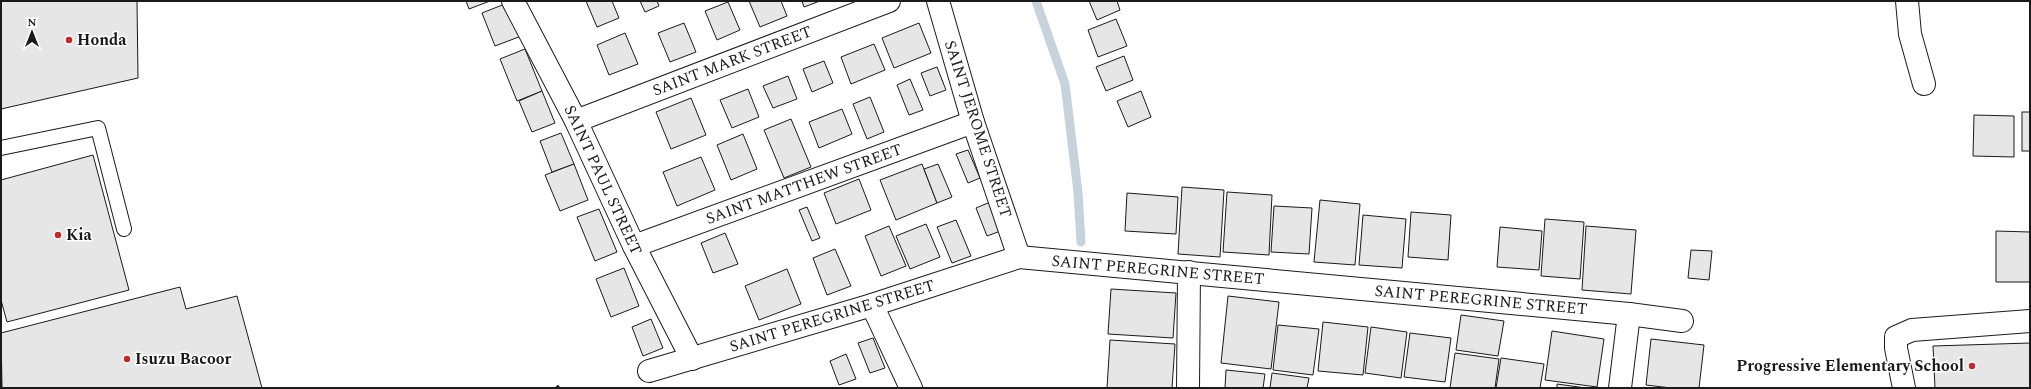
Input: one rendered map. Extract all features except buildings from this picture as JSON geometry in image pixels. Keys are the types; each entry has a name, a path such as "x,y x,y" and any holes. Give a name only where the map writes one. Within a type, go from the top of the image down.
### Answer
{"street":[{"name":"SAINT PAUL STREET","path":"513,1 576,121 634,246 692,359"},
{"name":"SAINT MARK STREET","path":"576,121 889,1"},
{"name":"SAINT JEROME STREET","path":"938,1 973,122 1020,257"},
{"path":"1907,1 1910,34 1924,84"},
{"name":"SAINT MATTHEW STREET","path":"634,246 973,122"},
{"name":"SAINT PEREGRINE STREET","path":"649,371 872,305 1020,257 1629,314 1682,321"},
{"path":"1188,388 1190,272"},
{"path":"872,305 911,388"},
{"path":"1620,388 1629,314"},
{"path":"1904,388 1896,348 1896,337 1912,330 2030,321"}],"lane":[{"path":"1,148 98,128 124,229"}],"waterway":[{"path":"1036,1 1065,84 1078,192 1081,242"}],"wall":[{"path":"556,388 558,386 559,388"}],"place":[{"name":"Honda","path":"69,40"},
{"name":"Kia","path":"58,235"},
{"name":"Isuzu Bacoor","path":"127,359"},
{"name":"Progressive Elementary School","path":"1972,366"}]}
